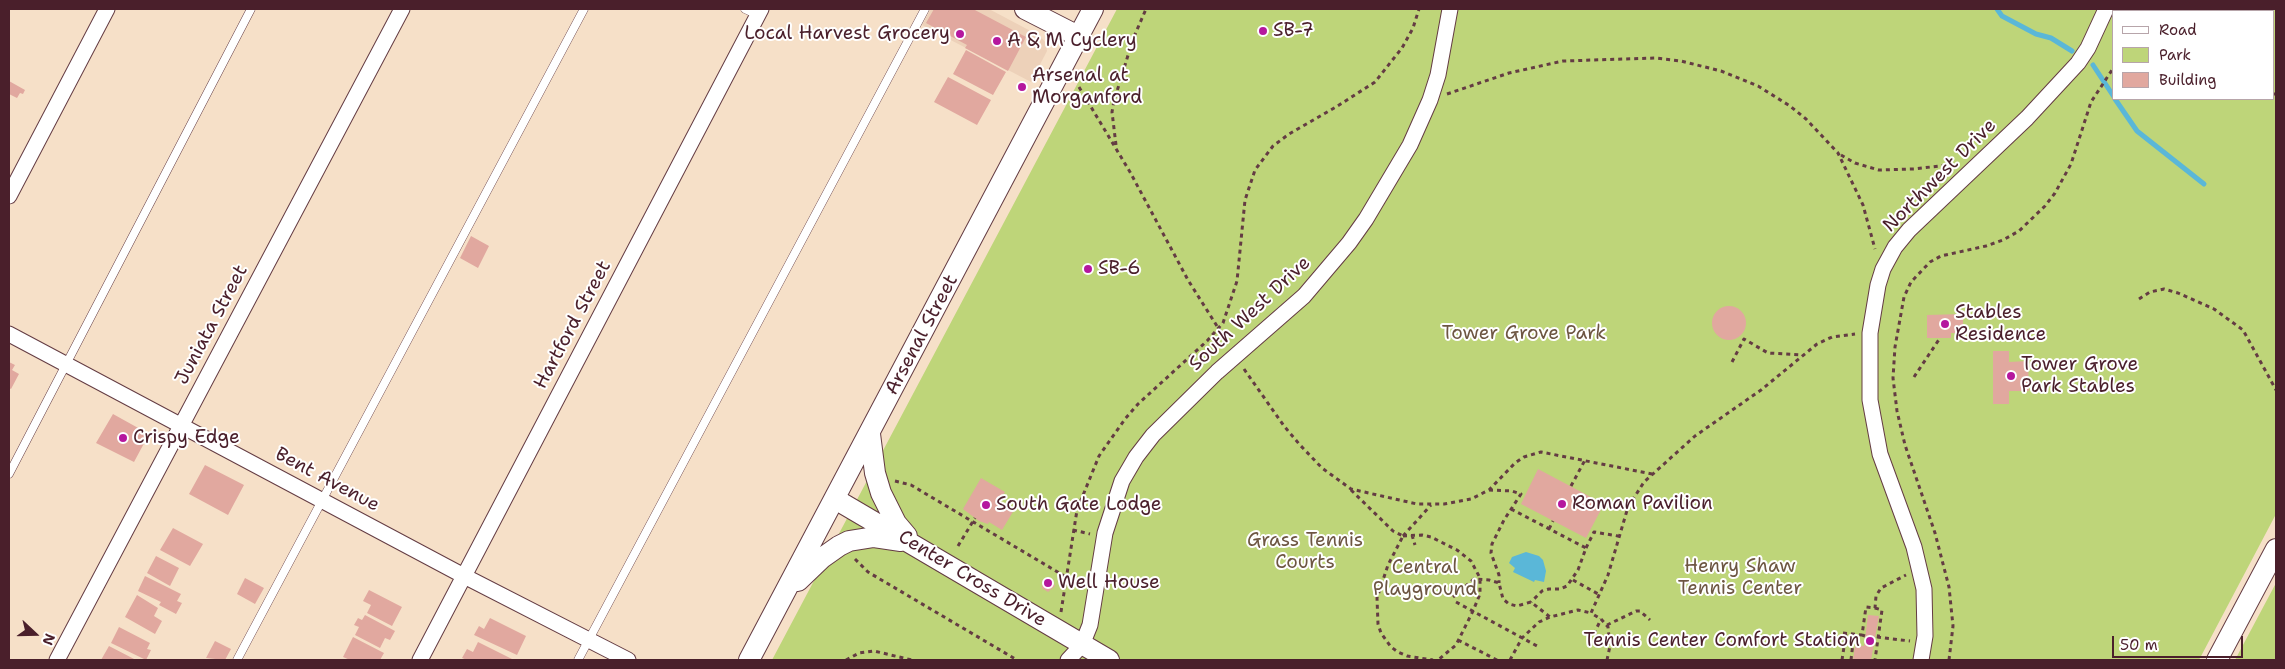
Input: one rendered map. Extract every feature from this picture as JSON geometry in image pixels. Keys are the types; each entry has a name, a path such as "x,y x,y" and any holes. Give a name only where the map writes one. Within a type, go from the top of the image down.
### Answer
{"street":[{"path":"9,196 107,9"},
{"name":"Juniata Street","path":"57,660 402,9"},
{"path":"1025,9 1078,36"},
{"name":"Arsenal Street","path":"749,660 1093,9"},
{"name":"South West Drive","path":"1082,645 1093,612 1105,533 1122,481 1136,457 1159,428 1217,372 1304,296 1349,243 1388,184 1421,122 1438,75 1450,9"},
{"name":"Northwest Drive","path":"1922,660 1925,636 1924,589 1914,547 1880,454 1870,400 1870,333 1878,285 1883,269 1895,247 1909,230 2027,118 2073,69 2088,48 2106,9"},
{"name":"Hartford Street","path":"420,660 754,11"},
{"name":"Bent Avenue","path":"9,334 464,576 628,660"},
{"path":"870,434 873,460 881,493 896,524 915,545"},
{"name":"Center Cross Drive","path":"835,499 1109,660"},
{"path":"781,600 822,558 849,541 859,538 890,538 915,545"},
{"path":"2217,660 2276,549"},
{"path":"1068,660 1082,645"}],"lane":[{"path":"9,474 251,9"},
{"path":"237,660 584,9"},
{"path":"578,660 925,9"}],"path":[{"path":"1116,148 1112,112 1114,101 1133,39 1146,9"},
{"path":"1062,606 1077,510 1090,474 1112,437 1152,390 1218,330 1228,310 1237,281 1245,200 1254,170 1274,146 1289,134 1375,82 1402,48 1413,28 1419,9"},
{"path":"1447,94 1509,73 1563,61 1627,58 1681,61 1721,71 1765,90 1806,119 1838,153 1855,163 1879,170 1914,170 1960,163"},
{"path":"1949,660 1953,626 1949,587 1935,533 1905,445 1897,411 1893,378 1895,346 1904,297 1911,282 1920,270 1930,262 1941,256 1986,246 2003,240 2018,231 2045,206 2055,193 2071,164 2086,111 2112,70"},
{"path":"1080,87 1184,272 1229,345"},
{"path":"1838,153 1863,205 1875,252"},
{"path":"2139,299 2150,292 2164,289 2214,309 2243,330 2276,390"},
{"path":"1591,613 1608,575 1628,507 1652,474 1695,436 1761,390 1803,354 1825,340 1856,334"},
{"path":"1914,377 1940,338"},
{"path":"1732,362 1744,340 1761,350 1776,355 1803,354"},
{"path":"1243,367 1300,445 1322,468 1350,489 1376,517 1402,536 1412,535 1431,538 1457,550 1471,561 1480,578 1480,594 1458,640 1451,650 1438,660"},
{"path":"1350,489 1402,502 1431,505 1472,499 1489,490 1510,467 1524,457 1534,453 1551,452 1652,474"},
{"path":"1571,486 1585,460"},
{"path":"886,483 895,481 908,483 974,520 1066,576"},
{"path":"1489,490 1512,490 1523,495 1500,527 1492,544 1491,554 1499,575 1503,599 1509,604 1517,606 1531,602 1542,591 1564,588 1572,580 1592,531 1618,536"},
{"path":"1431,505 1402,536 1388,565 1377,598 1378,624 1385,640 1398,652 1407,656 1432,660"},
{"path":"1512,509 1586,548"},
{"path":"958,546 974,520"},
{"path":"1549,529 1554,520"},
{"path":"1073,530 1092,535"},
{"path":"1412,535 1415,544"},
{"path":"853,556 868,572 1017,660"},
{"path":"1875,608 1876,596 1881,588 1906,574"},
{"path":"1453,597 1466,583 1480,578 1499,583"},
{"path":"1572,580 1600,595"},
{"path":"1456,602 1537,646"},
{"path":"1531,602 1550,617"},
{"path":"1842,660 1844,634 1864,635 1866,608 1875,608 1882,610 1875,660"},
{"path":"1510,660 1522,638 1539,622 1550,617 1578,610 1591,613 1601,619 1607,626 1610,636 1607,660"},
{"path":"1607,626 1636,611 1640,611 1650,620"},
{"path":"1594,634 1601,619"},
{"path":"1851,660 1854,634"},
{"path":"1878,637 1911,641"},
{"path":"1458,640 1497,660"},
{"path":"846,660 859,653 874,651 912,660"}],"shaded area":[{"path":"931,9 989,9 1040,36 1046,43 1047,51 1031,82 922,25"}],"green space":[{"name":"Tower Grove Park","path":"1117,9 2276,9 2276,514 2199,660 772,660"},
{"path":"2276,583 2276,660 2235,660"}],"water":[{"path":"1526,552 1539,556 1543,560 1546,571 1544,582 1535,580 1534,582 1513,572 1515,568 1509,563 1512,557"}],"building":[{"path":"934,9 973,9 1026,37 1008,71 965,48 967,45 926,23"},
{"path":"966,50 1006,72 993,95 953,74"},
{"path":"948,77 991,100 977,125 934,102"},
{"path":"9,81 25,90 23,94 20,93 17,98 9,94"},
{"path":"471,236 489,246 478,268 460,258"},
{"path":"1729,306 1736,307 1741,311 1745,316 1745,330 1741,335 1736,339 1729,340 1722,339 1717,335 1713,330 1712,323 1713,316 1717,311 1722,307"},
{"name":"Stables Residence","path":"1963,314 1963,333 1951,333 1951,338 1927,338 1927,315"},
{"name":"Tower Grove Park Stables","path":"1993,351 2009,351 2009,362 2028,361 2029,391 2009,391 2009,404 1993,404"},
{"path":"9,362 15,365 12,370 19,374 11,389 9,388"},
{"name":"Crispy Edge","path":"113,414 149,434 134,462 96,443"},
{"path":"205,465 244,485 228,515 189,494"},
{"name":"Roman Pavilion","path":"1538,469 1604,504 1586,538 1521,504"},
{"name":"South Gate Lodge","path":"981,478 1005,492 999,501 1014,510 1002,530 989,522 988,524 979,521 963,509"},
{"path":"173,528 203,544 190,566 160,550"},
{"path":"156,556 179,568 170,586 147,573"},
{"path":"145,576 181,594 177,601 182,603 176,614 159,605 161,602 138,591"},
{"path":"245,578 264,588 255,604 237,594"},
{"name":"Well House","path":"1051,579 1055,586 1048,592 1042,588 1043,580"},
{"path":"369,590 402,607 392,626 367,613 371,605 363,601"},
{"path":"137,595 158,608 154,616 162,621 155,634 125,617"},
{"path":"365,615 395,631 390,640 385,638 380,648 355,635 359,627 354,625 358,618 362,620"},
{"name":"Tennis Center Comfort Station","path":"1868,615 1879,616 1871,660 1853,660 1855,645 1864,646"},
{"path":"490,618 526,636 517,655 474,635 479,626 484,629"},
{"path":"119,627 150,643 147,649 151,650 146,660 111,643"},
{"path":"353,637 384,653 380,660 350,660 343,657"},
{"path":"215,641 231,649 225,660 206,658"},
{"path":"478,642 514,660 467,660 462,658 467,649 473,652"},
{"path":"109,646 136,660 101,660"}],"waterway":[{"path":"1997,9 2002,16 2036,34 2051,38 2072,51"},
{"path":"2093,65 2112,94"},
{"path":"2116,100 2137,131 2204,184"}],"place":[{"name":"SB-7","path":"1263,31"},
{"name":"Local Harvest Grocery","path":"960,34"},
{"name":"A & M Cyclery","path":"997,41"},
{"name":"Arsenal at Morganford","path":"1022,87"},
{"name":"SB-6","path":"1088,269"},
{"name":"Stables Residence","path":"1945,324"},
{"name":"Tower Grove Park Stables","path":"2011,376"},
{"name":"Crispy Edge","path":"123,438"},
{"name":"Roman Pavilion","path":"1562,504"},
{"name":"South Gate Lodge","path":"986,505"},
{"name":"Well House","path":"1048,583"},
{"name":"Tennis Center Comfort Station","path":"1870,641"}],"park label":[{"name":"Grass Tennis Courts","path":"1305,552"},
{"name":"Henry Shaw Tennis Center","path":"1740,578"},
{"name":"Central Playground","path":"1425,579"}]}
